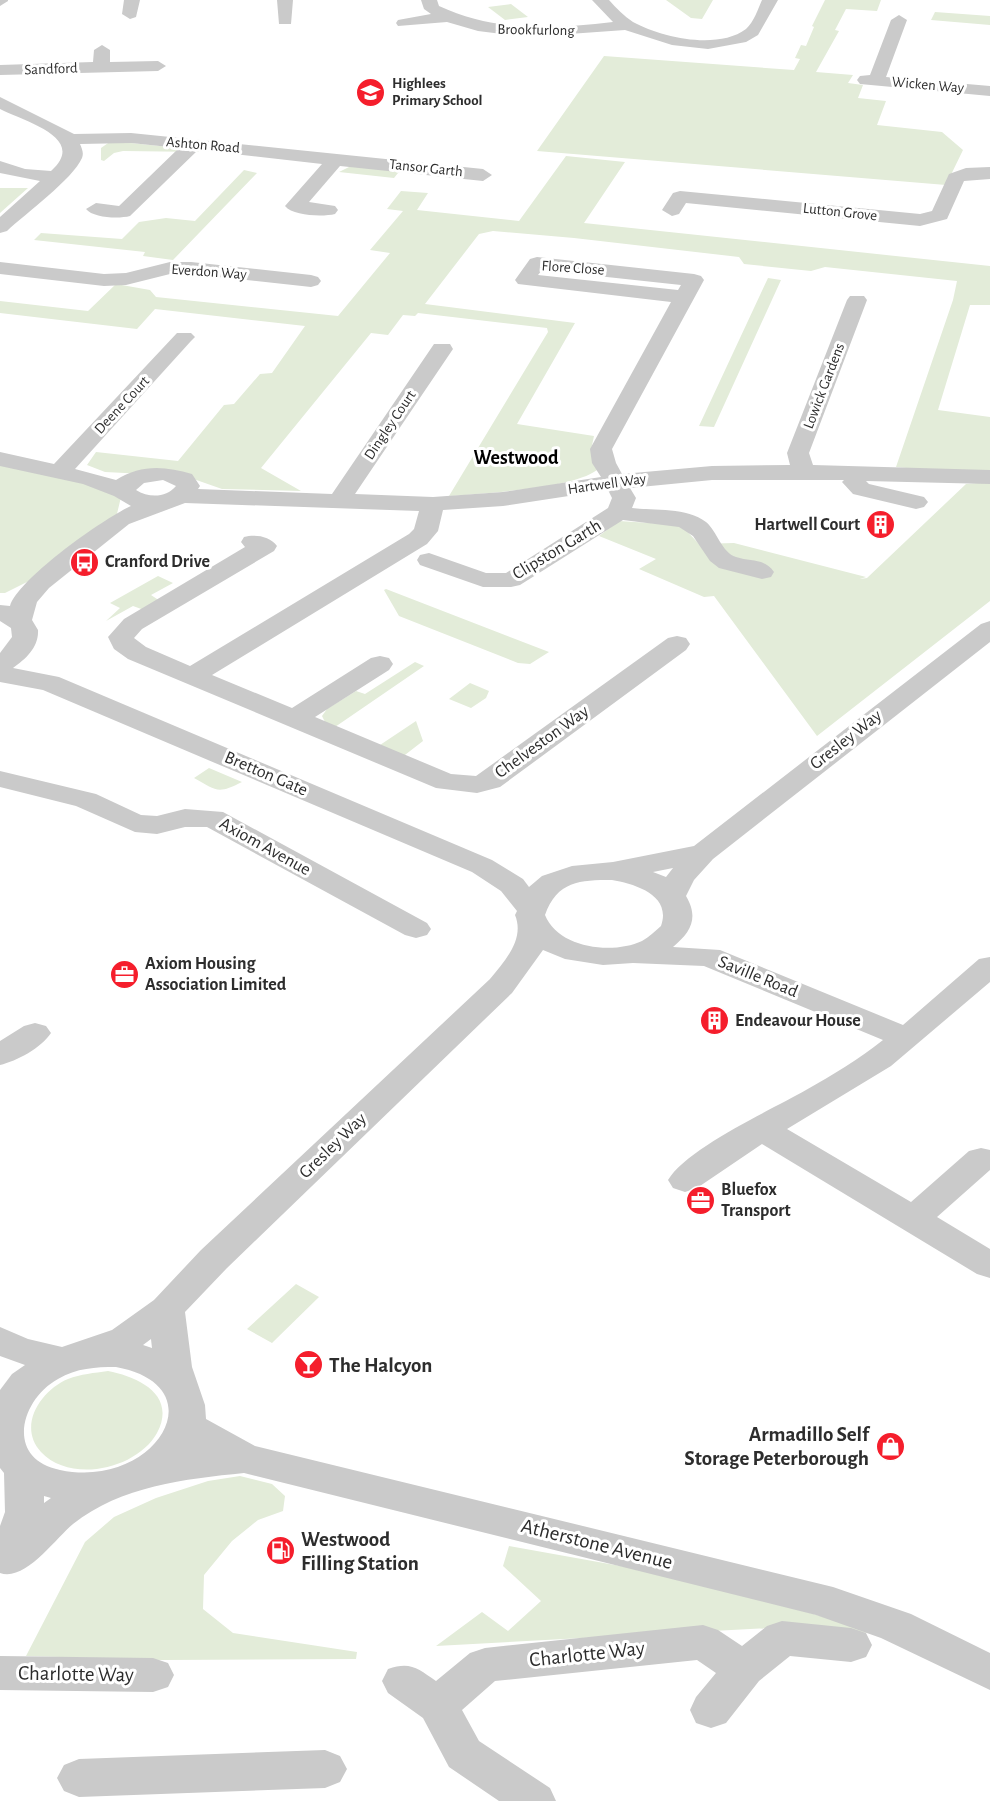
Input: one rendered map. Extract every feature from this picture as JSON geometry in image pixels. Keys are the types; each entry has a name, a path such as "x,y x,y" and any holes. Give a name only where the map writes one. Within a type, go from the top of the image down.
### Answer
{"street":[{"path":"285,0 285,21"},
{"name":"Brookfurlong","path":"429,0 432,9 476,28 554,33 627,25"},
{"path":"600,0 627,25 670,41 717,43 736,40 753,32 770,0"},
{"name":"Brookfurlong","path":"404,22 447,17"},
{"path":"881,18 917,21"},
{"name":"Wicken Way","path":"899,20 871,80 990,91"},
{"name":"Sandford","path":"0,70 102,59 158,66"},
{"path":"0,102 58,130 69,139 74,150 73,156 55,177 0,227"},
{"name":"Ashton Road","path":"69,139 131,138 337,158"},
{"path":"96,209 123,212 194,144"},
{"path":"328,210 295,206 337,158"},
{"name":"Tansor Garth","path":"337,158 483,175 476,185 457,186"},
{"path":"0,167 24,174 55,177"},
{"name":"Lutton Grove","path":"672,210 680,197 920,220 932,219 940,215 956,178 966,174 990,173"},
{"name":"Flore Close","path":"617,482 604,463 601,449 694,280 537,263 525,280 684,297"},
{"name":"Everdon Way","path":"0,268 104,280 126,279 170,268 191,268 311,281"},
{"name":"Lowick Gardens","path":"803,472 798,453 856,300"},
{"name":"Deene Court","path":"59,472 184,337"},
{"name":"Dingley Court","path":"339,501 442,349"},
{"path":"0,459 90,479 127,495 176,493 180,477 164,473 127,495 40,583 9,616 25,629 27,639 22,649 0,665"},
{"name":"Hartwell Way","path":"176,493 224,497 433,504 503,499 617,482 712,473 803,472 990,477"},
{"path":"854,473 854,484 861,489 916,502"},
{"name":"Clipston Garth","path":"429,560 483,580 511,580 619,512 624,498 617,482"},
{"path":"192,676 418,539 426,531 433,504"},
{"path":"619,512 633,517 683,520 695,524 722,560 759,568"},
{"name":"Chelveston Way","path":"253,542 265,546 133,624 121,637 123,643 136,653 435,778 460,785 477,785 502,772 677,644"},
{"path":"0,598 40,583"},
{"name":"Gresley Way","path":"675,906 681,877 703,853 990,629"},
{"name":"Bretton Gate","path":"22,649 50,683"},
{"path":"294,719 380,664"},
{"name":"Bretton Gate","path":"0,674 50,683 482,866 512,885 533,917"},
{"name":"Axiom Avenue","path":"0,779 86,800 135,823 157,825 185,818 213,818 416,930"},
{"name":"Gresley Way","path":"612,871 703,853"},
{"name":"Bretton Gate","path":"482,866 531,875 581,873"},
{"path":"612,871 636,876 657,885 675,906 676,927 667,939 635,955 603,958 580,955 560,948 544,938 533,917 536,897 547,886 581,873 612,871"},
{"name":"Saville Road","path":"675,906 693,938 709,957"},
{"name":"Gresley Way","path":"72,1358 125,1338 167,1309 214,1259 501,986 526,956 533,917"},
{"name":"Saville Road","path":"635,955 709,957 906,1038"},
{"name":"Gresley Way","path":"501,986 549,965 603,958"},
{"path":"685,1180 706,1163 842,1084 906,1038 990,966"},
{"path":"0,1054 35,1033"},
{"path":"763,1130 990,1265"},
{"path":"912,1220 981,1159"},
{"path":"167,1309 168,1343 176,1383"},
{"path":"0,1340 17,1349 72,1358 110,1353 136,1357 160,1367 176,1383 183,1394 187,1415 182,1436 168,1456 147,1472 122,1483 94,1489 67,1488 43,1482 23,1470 9,1453 4,1434 3,1398 24,1386 37,1374 72,1358"},
{"name":"Atherstone Avenue","path":"184,1425 244,1458 819,1599 896,1626 990,1673"},
{"name":"Atherstone Avenue","path":"147,1472 196,1463 244,1458"},
{"path":"4,1568 25,1512 23,1470"},
{"path":"4,1568 59,1513 94,1489"},
{"path":"711,1710 744,1669 782,1638 851,1645"},
{"name":"Charlotte Way","path":"438,1705 485,1665 703,1642 744,1669"},
{"name":"Charlotte Way","path":"0,1673 153,1676"},
{"path":"403,1681 438,1705 464,1754 534,1801"},
{"path":"79,1778 187,1788 255,1768 325,1769"}],"green space":[{"path":"666,0 713,0 702,19 691,18"},
{"path":"825,0 881,0 877,11 846,9 835,30 839,31 816,72 853,75 848,83 863,85 858,98 886,101 877,125 942,132 963,150 946,185 537,151 604,56 794,70 800,59 795,58 801,45 806,46 814,27 812,26"},
{"path":"511,4 528,17 505,20 488,7"},
{"path":"935,12 990,16 990,25 931,20"},
{"path":"111,141 201,152 123,151 114,153 104,161 101,160 101,148"},
{"path":"566,156 625,162 584,223 990,266 990,305 970,305 938,410 990,417 990,471 951,472 896,467 953,300 957,281 825,267 811,271 744,264 739,257 574,238 493,231 479,234 425,304 575,323 517,424 594,436 591,450 597,470 568,482 548,486 449,496 548,332 547,328 418,313 415,316 403,315 388,335 371,333 261,468 301,491 222,489 185,476 105,472 87,465 96,452 178,461 224,405 234,404 260,374 272,373 305,326 155,309 137,329 0,313 0,301 88,311 116,284 150,290 156,297 338,316 390,253 370,250 403,211 387,209 401,191 428,193 417,210 519,221"},
{"path":"351,166 402,168 394,178 339,172"},
{"path":"244,170 257,173 173,260 143,256 145,252 34,240 41,233 122,239 139,222 166,218 195,221"},
{"path":"0,188 28,188 0,213"},
{"path":"768,278 781,280 714,427 699,426"},
{"path":"0,463 86,482 121,497 116,518 43,574 5,593 0,593"},
{"path":"990,482 990,601 817,736 714,596 704,597 639,569 656,559 599,536 619,521 681,525 699,544 734,543 866,577 860,579 867,578 966,484"},
{"path":"158,576 173,583 151,595 160,601 144,610 133,606 106,621 120,608 110,603"},
{"path":"384,590 549,652 530,664 518,663 399,616"},
{"path":"415,662 424,666 335,727 325,722 322,716 327,709 356,691 365,694"},
{"path":"470,683 489,691 486,698 471,708 449,699"},
{"path":"416,721 423,741 401,758 380,745"},
{"path":"209,768 242,782 222,790 207,786 194,778"},
{"path":"296,1284 319,1297 272,1343 247,1329"},
{"path":"108,1371 132,1378 152,1390 162,1408 162,1420 157,1433 135,1456 103,1468 86,1470 69,1468 54,1462 41,1452 34,1442 31,1431 35,1410 41,1400 58,1384 78,1376"},
{"path":"240,1476 272,1484 285,1496 283,1511 258,1520 232,1541 204,1575 203,1609 233,1633 357,1652 356,1659 162,1660 26,1656 85,1542 114,1517 156,1498 208,1481"},
{"path":"509,1546 693,1579 882,1634 785,1627 436,1646 482,1612 508,1631 541,1601 503,1566"}],"place":[{"name":"Highlees Primary School","path":"371,92"},
{"name":"Hartwell Court","path":"881,525"},
{"name":"Cranford Drive","path":"84,562"},
{"name":"Axiom Housing Association Limited","path":"124,974"},
{"name":"Endeavour House","path":"714,1021"},
{"name":"Bluefox Transport","path":"700,1200"},
{"name":"The Halcyon","path":"308,1365"},
{"name":"Armadillo Self Storage Peterborough","path":"890,1446"},
{"name":"Westwood Filling Station","path":"280,1551"}],"district":[{"name":"Westwood","path":"516,458"}]}
